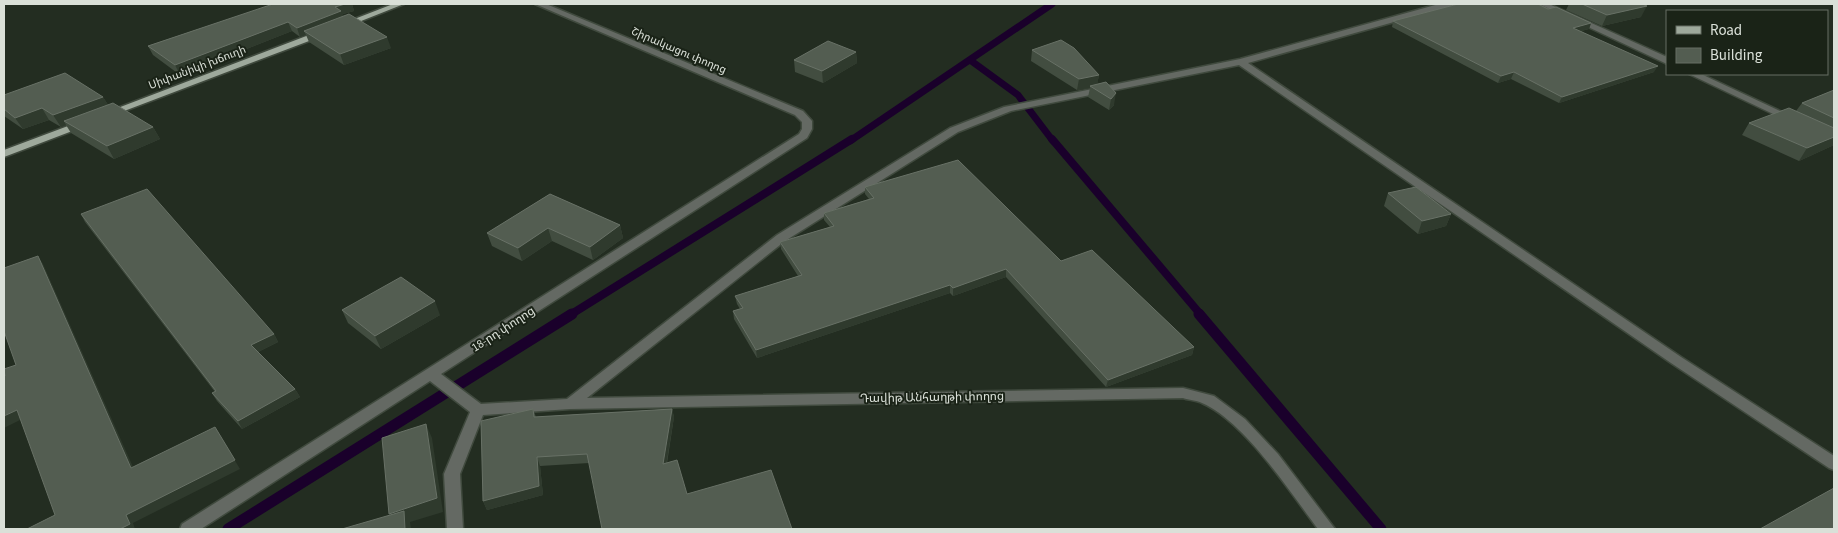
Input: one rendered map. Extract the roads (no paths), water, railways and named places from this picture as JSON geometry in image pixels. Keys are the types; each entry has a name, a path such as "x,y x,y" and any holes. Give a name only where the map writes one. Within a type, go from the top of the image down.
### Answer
{"main road":[{"name":"Սիփանիկի խճուղի","path":"4,154 400,4"}],"street":[{"name":"Շիրակացու փողոց","path":"540,4 799,113 807,121"},
{"path":"570,404 781,238 954,130 1008,109 1241,62 1448,4"},
{"path":"1543,4 1666,61"},
{"path":"1241,62 1676,360 1834,464"},
{"path":"1696,75 1799,122"},
{"name":"18-րդ փողոց","path":"188,529 432,375 803,136 807,129 807,121"},
{"path":"432,375 478,410 452,474 455,529"},
{"name":"Դավիթ Անհաղթի փողոց","path":"478,410 570,404 1183,393 1208,399 1228,413 1260,445 1327,529"}],"waterway":[{"path":"850,141 1052,4"},
{"path":"970,60 1018,95 1053,141"},
{"path":"570,315 852,139"},
{"path":"1052,139 1201,315"},
{"path":"228,529 572,314"},
{"path":"1199,314 1381,529"}]}
